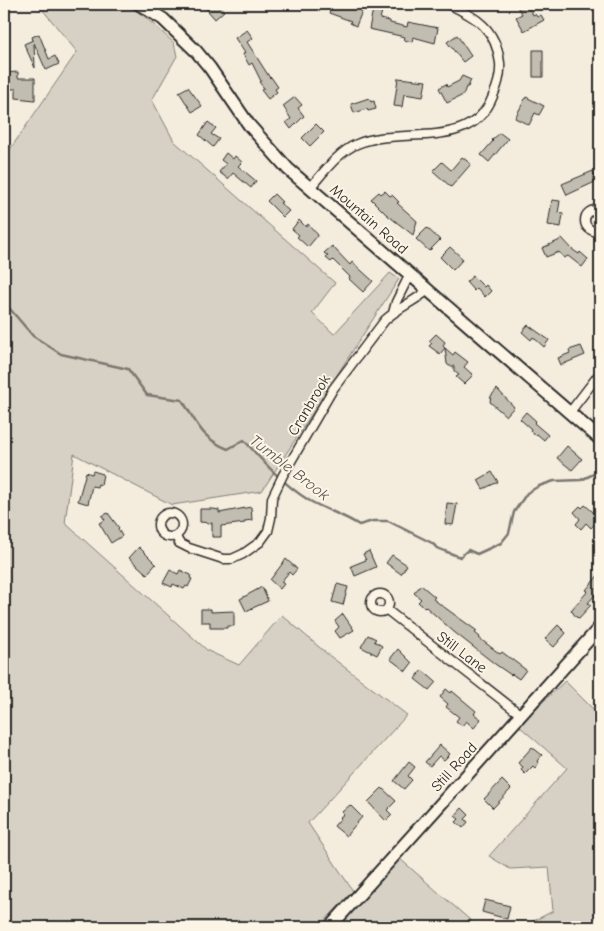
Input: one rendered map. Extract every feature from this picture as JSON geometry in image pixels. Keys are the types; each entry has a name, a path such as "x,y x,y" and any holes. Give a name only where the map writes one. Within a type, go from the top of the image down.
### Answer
{"main road":[{"name":"Mountain Road","path":"139,4 163,20 196,51 210,68 248,125 275,156 600,439"},
{"name":"Still Road","path":"330,927 600,627"}],"street":[{"path":"310,188 339,156 355,144 372,139 405,135 444,134 457,131 468,126 486,111 492,100 501,73 497,47 482,23 470,14 448,4"},
{"path":"600,210 590,211 585,221 591,231 600,231"},
{"name":"Cranbrook","path":"393,313 396,302 410,274"},
{"name":"Cranbrook","path":"176,536 179,543 217,558 232,559 260,542 268,531 272,498 277,486 334,388 393,313 428,290"},
{"path":"570,412 600,373"},
{"name":"Still Lane","path":"387,610 521,714"}],"shaded area":[{"path":"38,4 125,4 144,16 174,43 177,56 152,100 174,141 335,283 312,313 334,334 390,273 399,279 262,491 172,505 74,454 65,523 208,651 239,665 282,615 326,653 407,715 308,823 353,891 319,927 4,927 4,158 77,52"},
{"path":"565,681 600,716 600,927 522,927 553,911 549,867 510,869 489,856 567,768 518,725"},
{"path":"399,858 478,927 337,927"}],"building":[{"path":"202,4 217,4 224,11 215,19"},
{"path":"332,4 352,5 363,9 356,26 350,23 351,21 329,13"},
{"path":"515,4 526,4 533,15 535,14 537,17 541,15 544,20 524,31 516,17 522,14"},
{"path":"373,9 382,11 380,19 390,21 390,23 407,27 408,22 438,28 435,43 413,37 412,42 404,40 405,37 369,29"},
{"path":"247,30 253,38 247,42 278,87 275,89 277,92 268,99 261,90 264,88 259,82 261,81 252,63 249,65 243,54 245,53 235,38"},
{"path":"39,34 49,59 55,56 59,64 46,70 34,43 35,68 24,44 33,40 32,37"},
{"path":"457,35 471,56 463,62 447,42"},
{"path":"533,50 543,50 543,77 533,77"},
{"path":"18,72 18,78 35,78 35,100 16,98 16,89 4,89 4,73"},
{"path":"462,76 471,80 468,87 466,87 463,95 447,103 439,88 446,84 447,87 459,81"},
{"path":"398,78 426,81 423,97 404,94 402,107 394,106"},
{"path":"188,87 202,106 192,112 179,92"},
{"path":"295,97 302,105 298,108 304,116 291,129 286,122 291,119 283,106"},
{"path":"526,97 544,106 539,115 535,113 529,125 515,118"},
{"path":"369,98 371,102 374,101 376,109 368,111 367,109 354,113 351,104"},
{"path":"208,122 216,128 211,134 219,139 213,147 199,135"},
{"path":"316,124 324,132 310,146 302,138"},
{"path":"500,133 508,139 489,162 481,155"},
{"path":"226,153 233,159 235,156 242,162 238,166 256,181 251,188 233,173 228,179 219,172 226,164 221,160"},
{"path":"462,157 471,164 451,187 433,171 442,162 451,170"},
{"path":"593,171 597,181 567,195 562,184"},
{"path":"385,191 390,196 392,195 399,202 397,203 417,221 413,235 386,214 371,199 379,192 381,194"},
{"path":"274,194 289,211 283,217 267,201"},
{"path":"552,200 560,201 558,213 563,214 561,227 548,225"},
{"path":"299,220 306,227 308,224 318,235 308,247 297,237 299,235 292,229"},
{"path":"427,228 440,240 429,251 416,239"},
{"path":"562,238 573,250 579,254 580,252 588,259 582,267 568,256 564,258 559,252 546,257 542,248"},
{"path":"332,246 350,265 352,262 373,281 363,292 333,260 331,262 326,258 328,256 324,253"},
{"path":"450,247 463,259 453,270 440,257"},
{"path":"473,276 491,291 485,297 477,288 474,291 466,282"},
{"path":"528,325 549,340 544,347 533,337 531,340 522,332"},
{"path":"436,334 445,342 443,346 445,348 440,354 429,346 432,343 429,341"},
{"path":"581,346 585,355 561,365 558,358 570,353 569,350"},
{"path":"445,348 453,355 455,352 468,362 464,367 473,375 464,384 456,377 459,375 454,371 454,366 447,364"},
{"path":"497,389 514,407 506,416 490,402 491,396"},
{"path":"526,412 536,421 534,423 548,435 544,440 530,431 531,429 520,419"},
{"path":"567,446 582,459 572,470 557,458"},
{"path":"93,471 103,474 101,485 98,484 97,487 92,486 88,504 78,501 86,472 92,474"},
{"path":"492,472 498,482 483,489 478,480"},
{"path":"447,503 457,504 453,525 445,524"},
{"path":"585,505 600,518 591,528 586,523 581,529 576,524 580,519 574,512 580,506 582,508"},
{"path":"251,507 252,520 245,521 245,523 221,526 221,537 212,537 212,523 200,522 200,509 219,510 219,513"},
{"path":"108,513 119,528 122,536 111,543 99,523 105,520 102,516"},
{"path":"139,547 156,564 147,574 129,558"},
{"path":"369,551 376,567 355,576 351,566 366,560 363,554"},
{"path":"392,555 407,565 401,574 386,563"},
{"path":"286,559 297,569 292,575 289,572 281,582 284,584 280,589 270,580"},
{"path":"170,570 178,574 180,570 191,575 190,578 192,579 188,587 186,586 184,589 173,584 172,587 163,583"},
{"path":"600,573 600,589 588,603 591,605 579,618 576,617 571,610 588,591 586,590"},
{"path":"337,584 348,587 343,605 332,602"},
{"path":"421,585 435,597 433,599 477,631 475,633 479,638 526,670 519,679 495,664 418,602 421,599 414,593"},
{"path":"262,587 268,601 246,611 240,599"},
{"path":"201,609 211,609 211,612 234,611 234,626 210,628 210,622 201,622"},
{"path":"343,614 354,630 340,638 335,631 339,627 335,621"},
{"path":"558,625 566,633 554,647 545,639"},
{"path":"368,635 376,639 374,641 382,646 377,655 361,647"},
{"path":"398,649 412,663 406,671 390,659"},
{"path":"422,670 436,682 429,690 415,679"},
{"path":"446,689 451,693 452,691 476,711 474,714 481,719 474,728 466,721 462,726 456,721 459,717 446,707 448,704 440,697"},
{"path":"440,745 450,754 444,760 439,756 430,766 425,762"},
{"path":"532,747 542,755 537,761 539,763 535,768 533,766 525,774 521,770 523,767 518,763"},
{"path":"409,762 415,767 408,776 412,780 404,789 394,781"},
{"path":"502,780 511,789 493,808 484,799"},
{"path":"382,788 396,801 387,810 392,815 386,821 368,802"},
{"path":"350,805 362,817 346,836 334,826 344,814 342,812"},
{"path":"462,808 469,815 465,819 468,822 463,828 456,822 459,819 455,816"},
{"path":"485,900 510,906 507,919 482,912"}],"waterway":[{"name":"Tumble Brook","path":"4,302 33,336 61,354 128,369 147,395 182,400 200,429 219,445 228,449 244,440 283,481 310,501 359,525 373,521 388,521 432,543 437,548 460,557 468,550 477,554 501,543 509,533 514,512 527,493 539,486 554,481 581,480 600,471"}]}
